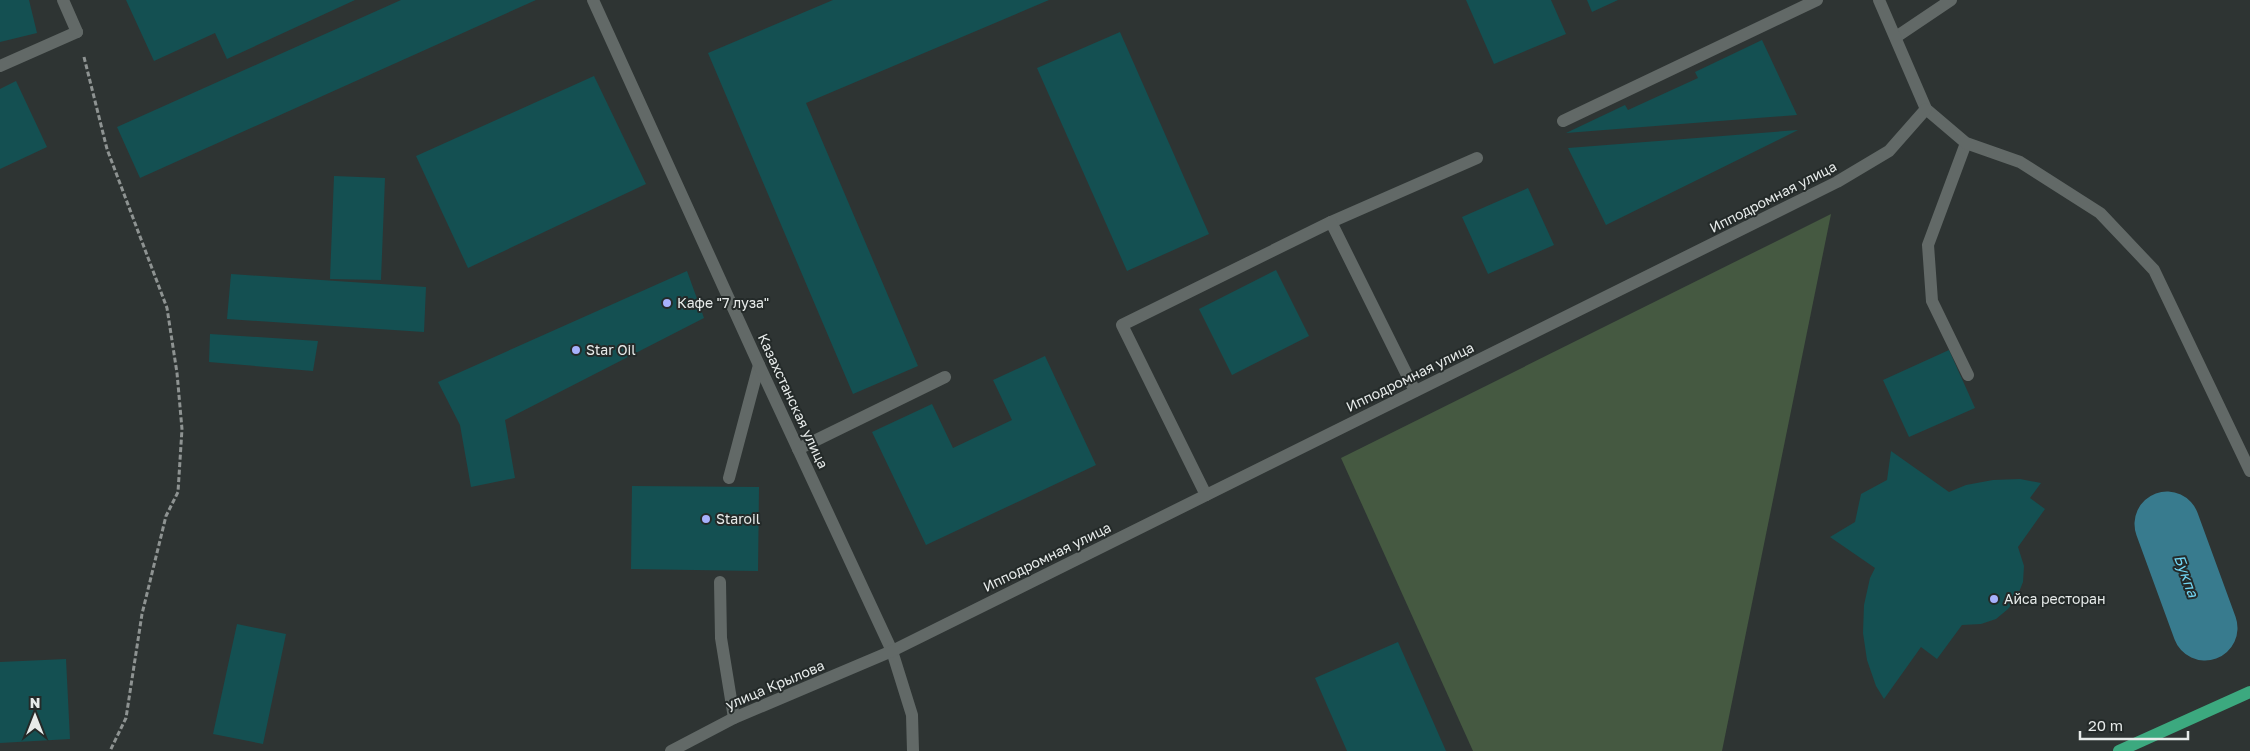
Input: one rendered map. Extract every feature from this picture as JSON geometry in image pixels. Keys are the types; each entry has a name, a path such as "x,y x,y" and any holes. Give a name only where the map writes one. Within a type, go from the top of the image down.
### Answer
{"main road":[{"path":"2119,751 2250,692"}],"street":[{"path":"0,66 77,32 63,0"},
{"name":"Казахстанская улица","path":"593,0 892,651 912,716 913,751"},
{"path":"1563,121 1817,0"},
{"path":"1879,0 1926,109 1966,143 2020,162 2100,213 2154,270 2250,471"},
{"path":"1896,37 1951,0"},
{"name":"Ипподромная улица","path":"892,651 1837,182 1888,151 1926,109"},
{"path":"1966,143 1928,244 1932,301 1968,375"},
{"path":"1206,495 1122,325 1331,222 1477,158"},
{"path":"1331,222 1415,391"},
{"path":"729,478 759,365"},
{"path":"798,449 945,377"},
{"path":"720,582 721,638 734,718"},
{"name":"улица Крылова","path":"671,751 734,718 892,651"}],"path":[{"path":"77,32 107,149 167,308 182,429 178,492 166,516 142,614 126,718 110,751"}],"green space":[{"path":"1831,214 1722,751 1473,751 1341,458"}],"building":[{"path":"0,0 29,0 37,33 0,42"},
{"path":"126,0 355,0 227,59 215,33 154,61"},
{"path":"401,0 536,0 140,178 117,127"},
{"path":"833,0 1049,0 806,103 918,366 853,394 708,53"},
{"path":"1466,0 1551,0 1566,34 1494,64"},
{"path":"1587,0 1618,0 1592,12"},
{"path":"1120,32 1209,234 1127,271 1037,68"},
{"path":"1762,40 1797,115 1566,133 1625,105 1628,110 1698,78 1695,72"},
{"path":"594,76 646,184 468,268 416,156"},
{"path":"16,81 47,147 0,169 0,89"},
{"path":"1798,130 1606,225 1568,148"},
{"path":"334,176 385,178 381,280 330,279"},
{"path":"1528,188 1554,245 1488,274 1462,217"},
{"path":"1276,270 1309,336 1232,375 1199,309"},
{"name":"Star Oil","path":"687,271 704,318 505,420 515,478 471,487 460,425 438,382"},
{"path":"231,274 426,287 424,332 227,319"},
{"path":"210,334 318,341 313,371 209,362"},
{"path":"1949,350 1975,408 1909,437 1883,380"},
{"path":"1045,356 1096,465 926,545 872,432 932,404 953,448 1012,420 993,380"},
{"path":"1891,451 1949,492 1966,485 1993,480 2020,479 2041,483 2030,498 2045,509 2018,547 2024,566 2023,582 2017,597 2008,609 1996,619 1981,624 1962,625 1937,659 1921,647 1884,699 1876,686 1867,660 1863,633 1864,605 1870,578 1875,568 1830,537 1855,522 1861,494 1887,480"},
{"path":"632,486 759,487 758,571 631,569"},
{"path":"237,624 286,634 263,744 213,734"},
{"path":"1398,642 1446,751 1347,751 1315,678"},
{"path":"66,659 70,739 0,743 0,662"}],"waterway":[{"name":"Букпа","path":"2167,524 2205,628"}],"place":[{"name":"Кафе \"7 луза\"","path":"667,303"},
{"name":"Star Oil","path":"576,350"},
{"name":"Staroil","path":"706,519"},
{"name":"Айса ресторан","path":"1994,599"}]}
